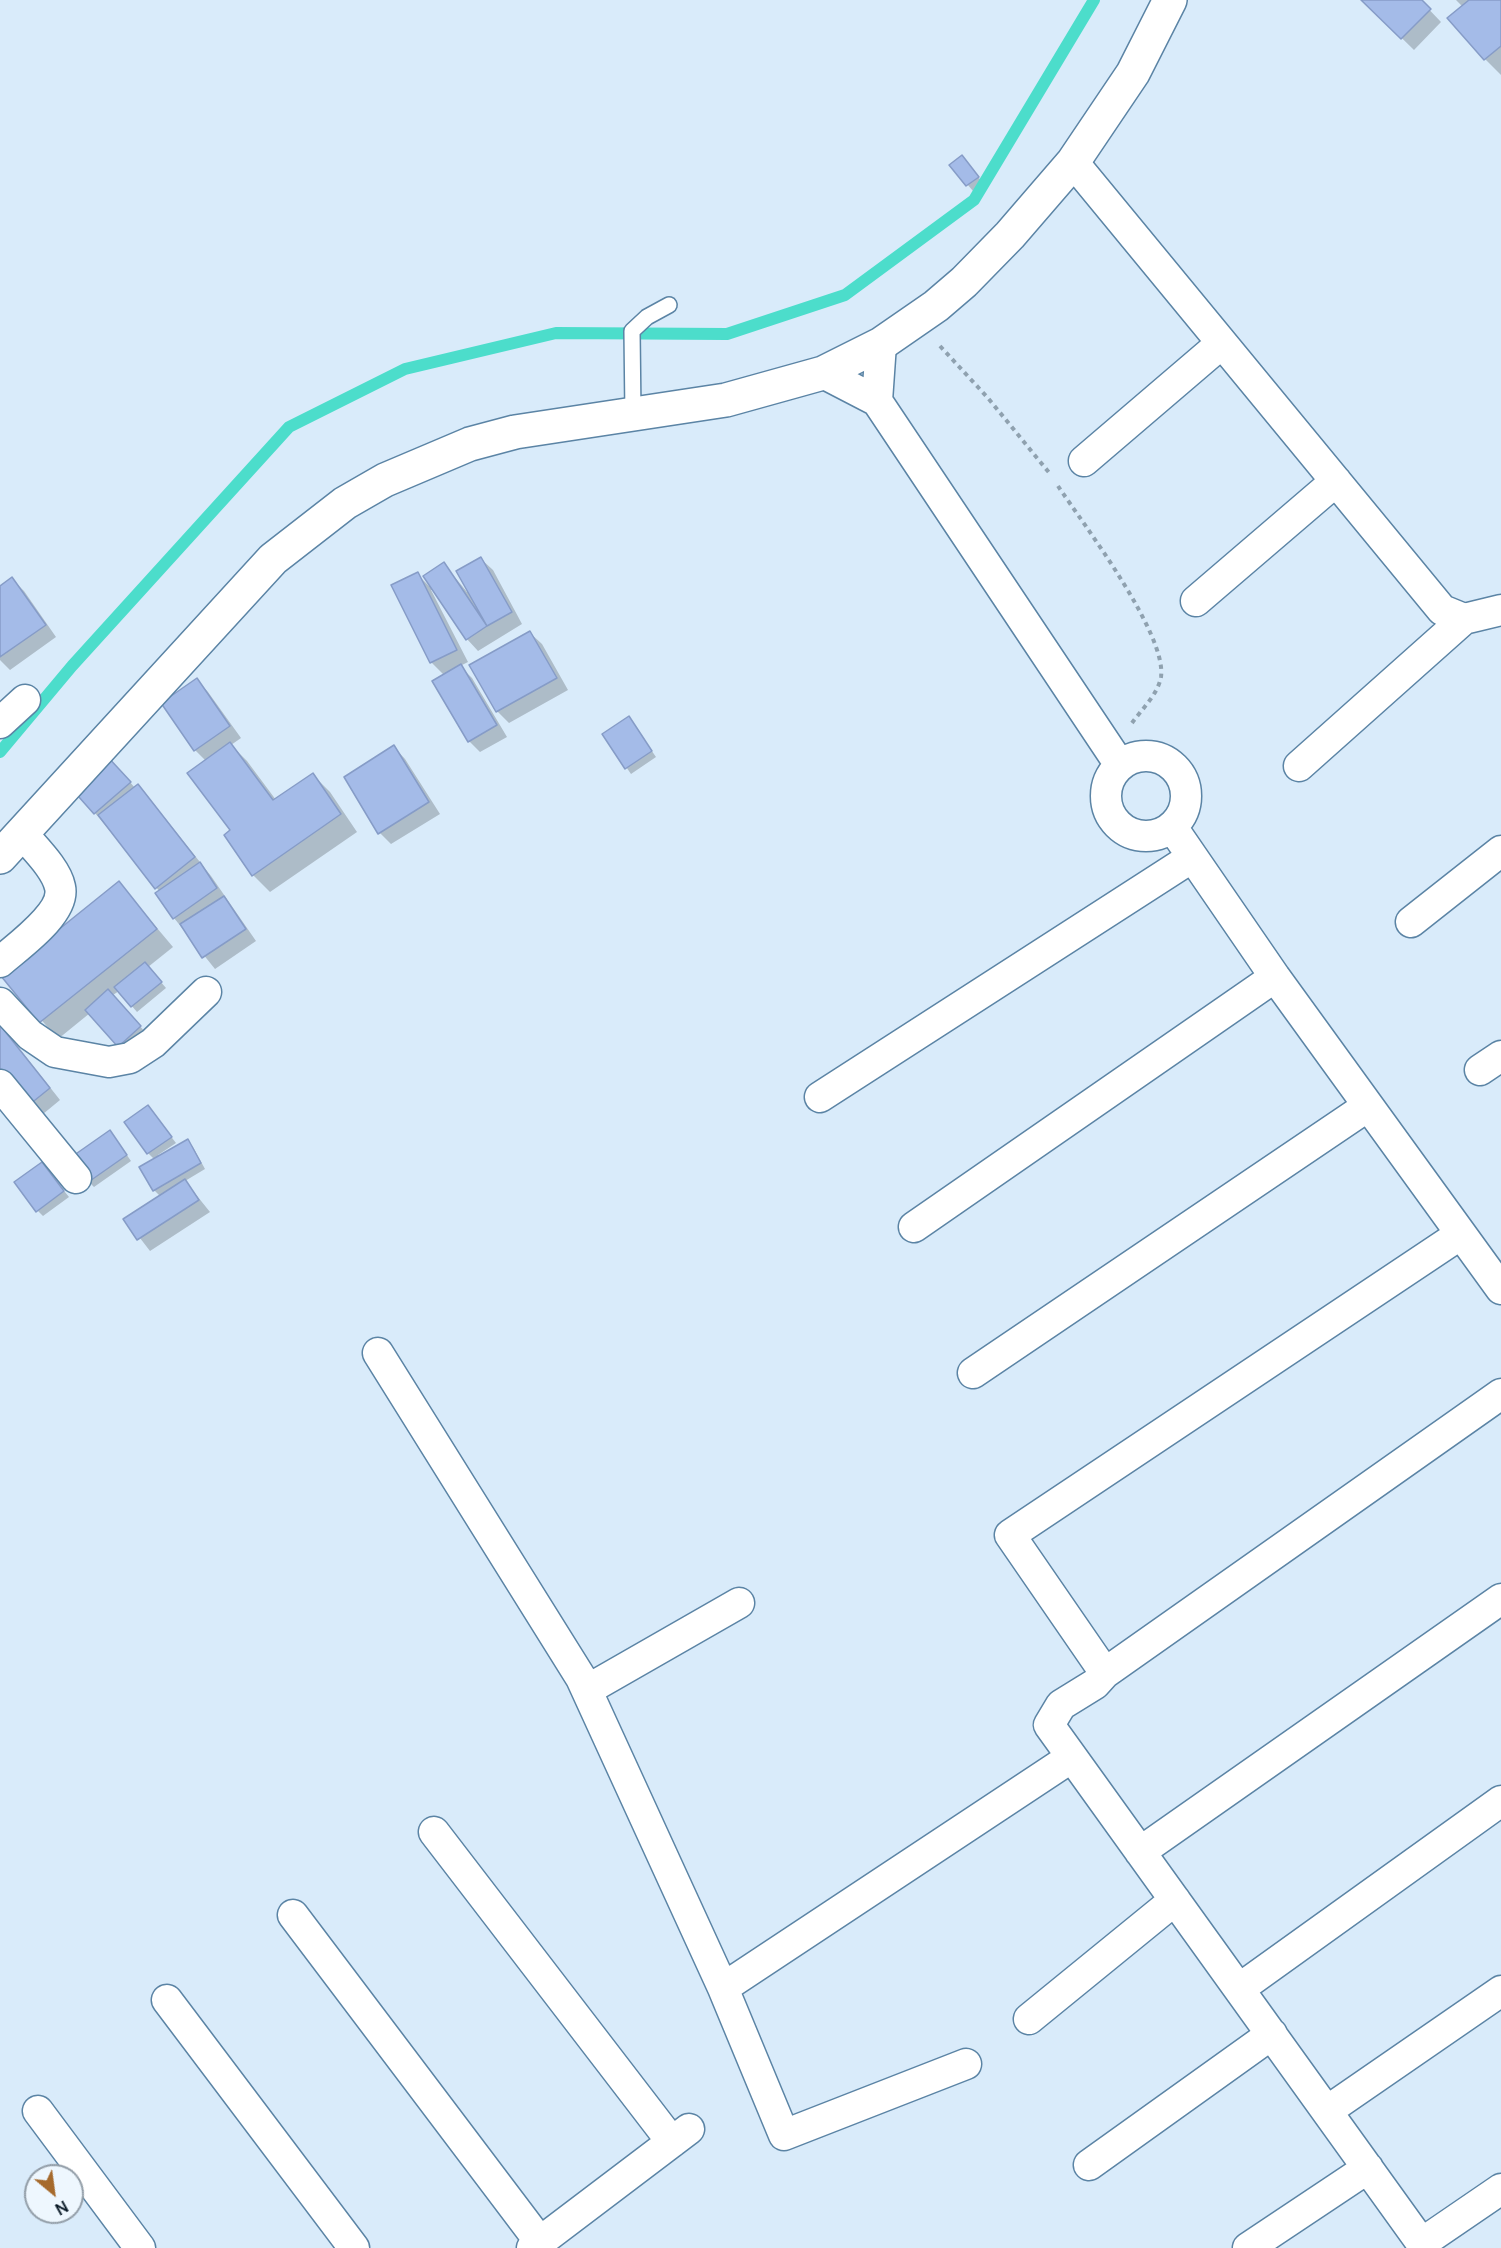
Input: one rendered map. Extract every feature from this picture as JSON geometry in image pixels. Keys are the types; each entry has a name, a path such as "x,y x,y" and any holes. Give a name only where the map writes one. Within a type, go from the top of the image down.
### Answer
{"street":[{"path":"0,857 240,592 282,552 345,503 396,475 470,444 632,401 726,400 823,373 881,344 916,320 964,282 1010,236 1073,162 1133,73 1170,0"},
{"path":"1073,162 1442,610 1464,619"},
{"path":"877,401 881,344"},
{"path":"1084,461 1222,344"},
{"path":"823,373 877,401 1123,764"},
{"path":"1196,602 1336,481"},
{"path":"1299,766 1464,619 1501,610"},
{"path":"0,723 25,700"},
{"path":"1147,756 1161,758 1182,775 1187,789 1187,803 1182,816 1161,835 1146,837 1132,835 1120,828 1111,817 1106,796 1111,776 1123,764 1132,758 1147,756"},
{"path":"1172,827 1191,858 1275,977 1501,1289"},
{"path":"0,962 45,921 60,903 60,886 22,833"},
{"path":"1411,922 1501,851"},
{"path":"820,1098 1191,858"},
{"path":"914,1227 1275,977"},
{"path":"0,1003 30,1035 55,1052 109,1062 130,1058 153,1043 206,992"},
{"path":"0,1084 76,1178"},
{"path":"973,1373 1368,1106"},
{"path":"1105,1673 1010,1535 1461,1234"},
{"path":"378,1353 587,1690 723,1988 784,2135 966,2064"},
{"path":"1501,1394 1105,1673 1095,1684 1061,1705 1049,1725 1424,2245 1501,2189"},
{"path":"1140,1852 1501,1599"},
{"path":"587,1690 739,1603"},
{"path":"723,1988 1072,1757"},
{"path":"1239,1989 1501,1801"},
{"path":"293,1915 536,2245 680,2135 434,1832"},
{"path":"1029,2019 1175,1900"},
{"path":"1327,2111 1501,1991"},
{"path":"166,2000 354,2248"},
{"path":"1089,2165 1272,2034"},
{"path":"38,2111 140,2248"},
{"path":"1248,2248 1368,2168"}],"lane":[{"path":"632,401 632,331 647,317 669,305"}],"path":[{"path":"916,320 988,398 1045,466 1130,594 1159,651 1161,678 1157,689 1133,722 1123,764"}],"building":[{"path":"1361,0 1422,0 1431,9 1401,39"},
{"path":"1469,0 1501,0 1501,46 1484,60 1447,18"},
{"path":"962,155 979,177 966,186 949,165"},
{"path":"481,557 512,612 487,626 456,571"},
{"path":"444,562 487,626 466,640 423,576"},
{"path":"418,572 457,650 430,663 391,585"},
{"path":"12,577 46,625 0,657 0,586"},
{"path":"530,631 557,678 496,712 469,665"},
{"path":"461,664 497,725 468,742 432,681"},
{"path":"197,678 230,726 194,751 161,703"},
{"path":"629,716 652,751 625,769 602,734"},
{"path":"230,742 273,800 313,773 341,814 252,876 224,835 230,830 187,773"},
{"path":"394,745 429,802 378,834 344,777"},
{"path":"106,755 131,782 94,814 70,787"},
{"path":"138,784 195,857 155,889 98,815"},
{"path":"200,862 217,888 173,919 155,893"},
{"path":"119,881 157,929 39,1023 1,976"},
{"path":"224,896 246,929 202,958 180,924"},
{"path":"145,962 162,982 131,1007 114,987"},
{"path":"108,989 141,1026 118,1047 85,1010"},
{"path":"0,1025 50,1088 24,1109 0,1078"},
{"path":"148,1105 172,1137 147,1154 124,1122"},
{"path":"110,1130 127,1155 87,1183 70,1158"},
{"path":"188,1139 201,1163 153,1191 139,1167"},
{"path":"42,1162 64,1191 36,1212 14,1182"},
{"path":"185,1179 199,1200 137,1240 123,1219"}],"waterway":[{"path":"0,752 72,666 289,427 405,369 556,333 727,334 845,295 974,200 1094,0"}]}
